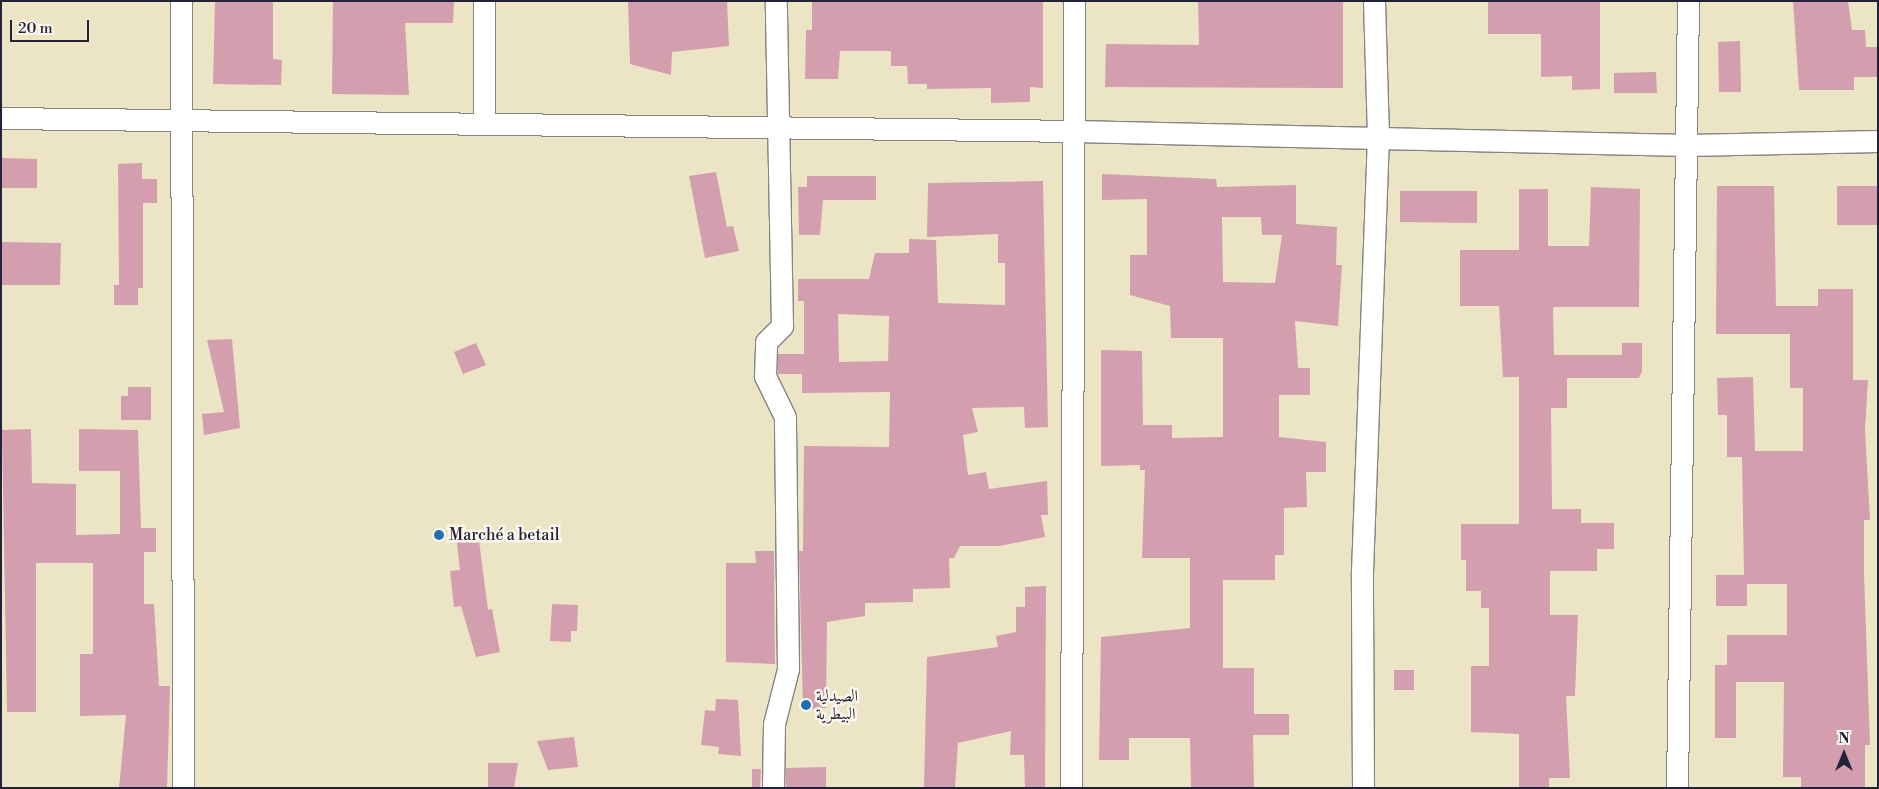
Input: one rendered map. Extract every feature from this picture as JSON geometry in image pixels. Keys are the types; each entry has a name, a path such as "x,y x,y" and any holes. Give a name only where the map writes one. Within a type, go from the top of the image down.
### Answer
{"street":[{"path":"180,1 182,120 183,788"},
{"path":"484,1 484,122"},
{"path":"774,788 774,724 788,669 786,417 765,376 766,342 782,326 776,126 776,1"},
{"path":"1071,788 1074,1"},
{"path":"1363,788 1362,572 1378,136 1374,1"},
{"path":"1677,788 1688,145 1688,1"},
{"path":"1,118 776,126 1378,136 1688,145 1878,141"}],"building":[{"path":"215,1 273,1 273,59 282,60 281,85 213,84"},
{"path":"333,1 454,1 453,23 405,23 409,95 332,94"},
{"path":"628,1 727,1 729,46 672,52 671,75 630,64"},
{"path":"812,1 1043,1 1043,88 1030,87 1030,102 991,103 991,88 927,89 927,84 908,84 907,66 891,66 891,51 840,51 838,79 805,79 806,30 812,30"},
{"path":"1198,1 1343,1 1343,88 1105,87 1106,44 1199,45"},
{"path":"1488,1 1600,1 1600,89 1572,90 1572,76 1541,77 1541,34 1488,34"},
{"path":"1793,1 1848,1 1852,30 1865,30 1866,47 1878,47 1878,77 1854,77 1854,90 1799,90"},
{"path":"1740,41 1741,92 1719,92 1718,42"},
{"path":"1656,72 1657,93 1614,93 1614,73"},
{"path":"2,158 37,159 37,188 2,188"},
{"path":"142,163 142,179 157,179 157,203 143,203 143,288 138,288 138,305 114,305 114,285 119,285 118,164"},
{"path":"716,172 727,227 733,226 739,251 705,258 689,176"},
{"path":"1102,174 1216,179 1217,187 1296,185 1296,224 1337,227 1336,265 1342,265 1338,326 1295,321 1298,368 1310,368 1310,395 1279,395 1279,437 1326,442 1326,472 1306,472 1307,507 1284,508 1284,555 1275,555 1275,580 1223,580 1223,668 1254,668 1254,714 1289,714 1289,735 1253,735 1254,788 1191,788 1190,738 1129,738 1129,760 1099,760 1101,637 1190,628 1190,558 1142,558 1145,470 1140,470 1140,465 1101,466 1101,350 1142,351 1143,425 1172,425 1172,438 1223,437 1223,338 1171,338 1170,306 1130,295 1130,255 1147,255 1147,199 1102,200","holes":["1222,217 1261,217 1262,235 1282,235 1275,283 1223,282"]},
{"path":"807,176 876,176 876,200 823,200 820,235 799,235 798,187 807,187"},
{"path":"1043,181 1048,427 1025,428 1024,407 972,408 978,432 963,435 968,475 986,472 989,489 1047,481 1048,515 1041,515 1045,537 999,546 960,546 954,558 949,558 950,588 913,589 913,602 865,603 865,616 827,622 826,708 803,709 799,551 803,551 804,446 889,447 890,392 802,393 802,374 778,374 778,354 804,354 804,301 798,301 798,279 869,279 875,253 909,253 909,239 936,240 938,303 1005,305 1005,263 998,263 998,234 927,237 928,183","holes":["838,314 889,316 888,361 839,362"]},
{"path":"1717,186 1774,186 1776,306 1818,306 1818,289 1853,289 1853,380 1868,380 1865,430 1870,520 1864,520 1864,573 1870,745 1865,745 1865,787 1801,788 1801,777 1783,777 1784,682 1736,682 1736,738 1715,738 1715,665 1727,665 1727,635 1787,635 1787,584 1747,584 1747,606 1716,606 1716,575 1744,575 1742,457 1727,457 1727,415 1718,415 1717,378 1753,377 1755,451 1803,451 1803,388 1790,388 1790,334 1716,334"},
{"path":"1837,186 1878,186 1878,225 1837,225"},
{"path":"1591,187 1640,189 1639,307 1553,307 1554,355 1622,355 1622,343 1642,343 1642,371 1639,378 1567,378 1567,408 1551,408 1552,509 1581,509 1581,523 1614,523 1614,549 1597,549 1597,571 1550,571 1550,615 1578,615 1575,696 1566,696 1570,778 1549,778 1549,788 1519,788 1519,734 1471,732 1471,666 1489,666 1489,608 1481,608 1481,591 1466,591 1466,560 1461,560 1461,524 1519,524 1519,377 1503,377 1499,306 1460,306 1460,250 1519,250 1519,189 1548,189 1548,246 1589,246"},
{"path":"1400,191 1477,191 1477,223 1400,222"},
{"path":"2,242 61,243 60,285 1,285"},
{"path":"232,339 240,428 204,435 202,414 224,412 207,340"},
{"path":"476,343 486,365 463,374 454,352"},
{"path":"128,387 151,387 151,420 121,420 121,396 128,396"},
{"path":"31,429 32,483 76,484 76,535 120,534 120,471 79,471 79,429 138,430 141,528 156,528 156,552 144,552 144,604 154,604 159,686 170,686 167,788 119,788 126,715 80,716 80,654 93,654 93,563 36,563 36,712 7,712 2,430"},
{"path":"478,533 488,610 492,609 500,652 476,657 461,606 454,607 450,571 460,570 456,535"},
{"path":"755,551 774,551 775,664 726,662 726,563 756,563"},
{"path":"1046,586 1045,788 1025,788 1024,755 1010,755 1011,731 958,743 955,788 924,788 927,657 998,647 996,636 1016,632 1016,607 1025,607 1025,587"},
{"path":"552,604 578,605 577,631 571,631 571,642 550,641"},
{"path":"1394,670 1414,670 1414,690 1394,690"},
{"path":"716,699 738,700 741,756 718,754 719,747 701,745 705,710 715,711"},
{"path":"574,737 578,767 548,770 537,741"},
{"path":"488,763 518,763 514,788 488,788"},
{"path":"826,767 826,788 786,788 786,768"},
{"path":"752,769 761,769 760,788 752,788"}],"place":[{"name":"Marché a betail","path":"439,535"},
{"name":"الصيدلية البيطرية","path":"806,705"}]}
